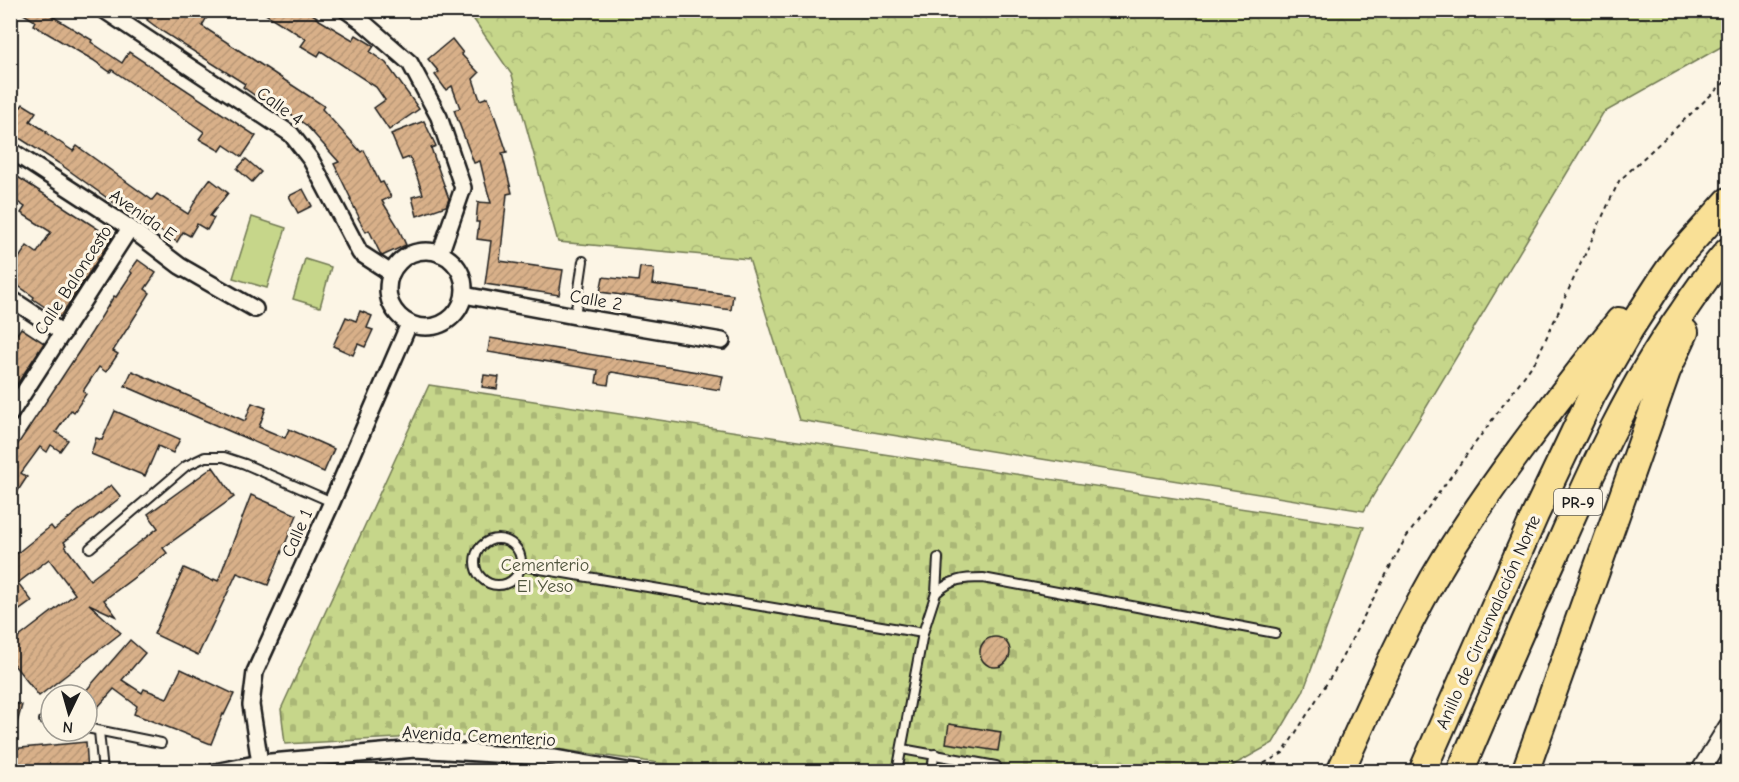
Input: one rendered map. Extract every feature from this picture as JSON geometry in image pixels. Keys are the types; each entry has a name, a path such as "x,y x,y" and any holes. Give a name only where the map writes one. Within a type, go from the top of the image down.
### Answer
{"highway":[{"name":"Anillo de Circunvalación Norte","path":"1422,771 1535,515 1592,395 1629,329 1676,259 1728,201"},
{"name":"Anillo de Circunvalación Norte","path":"1460,771 1577,504 1629,399 1667,333 1728,251"},
{"path":"1340,771 1411,621 1443,561 1479,504 1649,282 1676,259"},
{"path":"1525,771 1667,371 1694,316 1728,267"}],"street":[{"name":"Calle 4","path":"104,10 291,134 311,160 360,254 391,273"},
{"path":"346,10 364,22 410,63 440,117 463,188 440,254"},
{"name":"Avenida E","path":"10,150 130,228 180,266 255,309"},
{"name":"Calle Baloncesto","path":"10,414 130,228"},
{"path":"426,251 440,254 451,260 459,270 464,282 464,295 460,308 450,319 438,326 423,328 409,324 394,311 387,292 391,273 399,261 411,254 426,251"},
{"name":"Calle 2","path":"464,295 722,341"},
{"path":"10,298 63,333"},
{"name":"Calle 1","path":"260,763 251,705 255,672 409,324"},
{"path":"1700,771 1728,727"},
{"name":"Avenida Cementerio","path":"215,771 260,763 415,749 553,765 633,771"}],"lane":[{"path":"575,316 583,261"},
{"path":"90,548 186,466 205,457 224,457 245,464 332,502"},
{"path":"502,539 509,541 520,552 522,566 514,580 499,586 484,581 475,567 475,559 477,552 487,541 502,539"},
{"path":"897,771 923,633 936,593 938,558"},
{"path":"522,566 923,633"},
{"path":"936,593 946,584 963,578 982,578 1275,633"},
{"path":"103,771 99,731 161,743"},
{"path":"902,750 996,766"},
{"path":"933,767 935,754"}],"path":[{"path":"1248,771 1283,753 1337,667 1405,539 1536,360 1619,182 1728,79"}],"green space":[{"path":"1728,10 1728,43 1603,113 1364,511 799,420 749,259 558,242 512,75 468,11"},
{"path":"252,217 286,228 267,288 233,278"},
{"path":"305,259 331,267 320,307 293,299"},
{"name":"Cementerio El Yeso","path":"429,385 1364,527 1303,692 1273,743 1225,770 724,772 454,735 285,744 281,709"}],"building":[{"path":"17,10 42,10 92,40 91,42 122,63 129,52 256,136 242,157 224,145 220,151 199,139 204,132 112,70 110,72 33,25 35,21"},
{"path":"134,10 211,10 202,26 324,106 322,109 361,152 364,150 380,183 383,182 391,197 382,201 406,245 381,255 369,230 366,232 358,218 334,164 339,162 306,125 275,103 262,96 260,99 243,87 245,84 163,32"},
{"path":"259,10 314,10 312,14 316,18 353,40 356,35 374,46 370,52 386,63 419,109 389,130 374,108 385,100 376,87 321,51 318,56 301,46 306,39"},
{"path":"452,39 463,53 461,54 479,73 473,79 480,100 488,97 507,152 502,153 512,193 507,194 500,261 563,270 559,295 485,284 491,241 477,239 479,222 476,222 478,202 491,203 480,161 474,163 454,110 460,108 452,86 446,90 435,75 439,72 428,59"},
{"path":"10,102 21,107 23,104 36,112 30,121 73,151 77,146 152,200 157,194 188,214 210,179 228,193 210,216 214,218 207,230 197,224 190,236 183,232 177,242 119,203 117,205 10,132"},
{"path":"424,121 436,146 431,148 449,199 446,206 417,216 412,197 423,194 410,157 402,160 391,134"},
{"path":"246,159 261,172 252,182 237,169"},
{"path":"10,172 112,238 60,317 10,280 10,252 19,258 27,246 37,253 51,232 21,213 25,207 10,197"},
{"path":"303,189 312,206 298,213 289,196"},
{"path":"138,260 156,273 145,289 150,293 113,351 118,354 106,372 99,367 83,391 86,394 74,412 71,410 56,432 68,440 60,451 51,445 47,452 40,447 21,473 27,477 10,503 10,456 114,296 116,297 132,273 130,271"},
{"path":"640,267 654,269 652,284 733,295 731,310 600,292 603,277 638,281"},
{"path":"360,311 372,316 367,328 373,330 365,347 358,344 353,355 333,346 346,317 356,321"},
{"path":"21,328 44,343 10,395 10,344"},
{"path":"490,338 723,376 720,390 612,372 608,385 596,383 598,370 488,352"},
{"path":"132,371 245,421 252,403 266,408 259,427 285,438 289,429 334,449 324,472 125,386"},
{"path":"484,375 499,377 497,389 482,387"},
{"path":"115,411 180,439 173,453 158,446 145,476 91,454 96,438 102,440"},
{"path":"213,467 234,497 163,548 167,553 104,600 117,617 89,604 121,633 56,683 39,683 39,696 10,660 10,644 75,594 49,559 18,583 32,601 10,617 10,559 51,526 54,530 111,485 121,497 64,542 90,580 158,528 148,514"},
{"path":"251,495 297,515 268,585 237,573 198,655 154,634 184,568 218,581"},
{"path":"995,637 1006,641 1010,652 1006,663 995,667 984,663 980,652 984,641"},
{"path":"130,640 145,653 122,680 142,693 144,689 167,698 181,669 234,694 211,744 134,714 137,706 114,689 99,706 99,683 93,683"},
{"path":"10,702 22,705 14,734 10,733"},
{"path":"949,724 1001,732 998,751 946,743"},
{"path":"86,743 88,771 10,771 10,749"}]}
